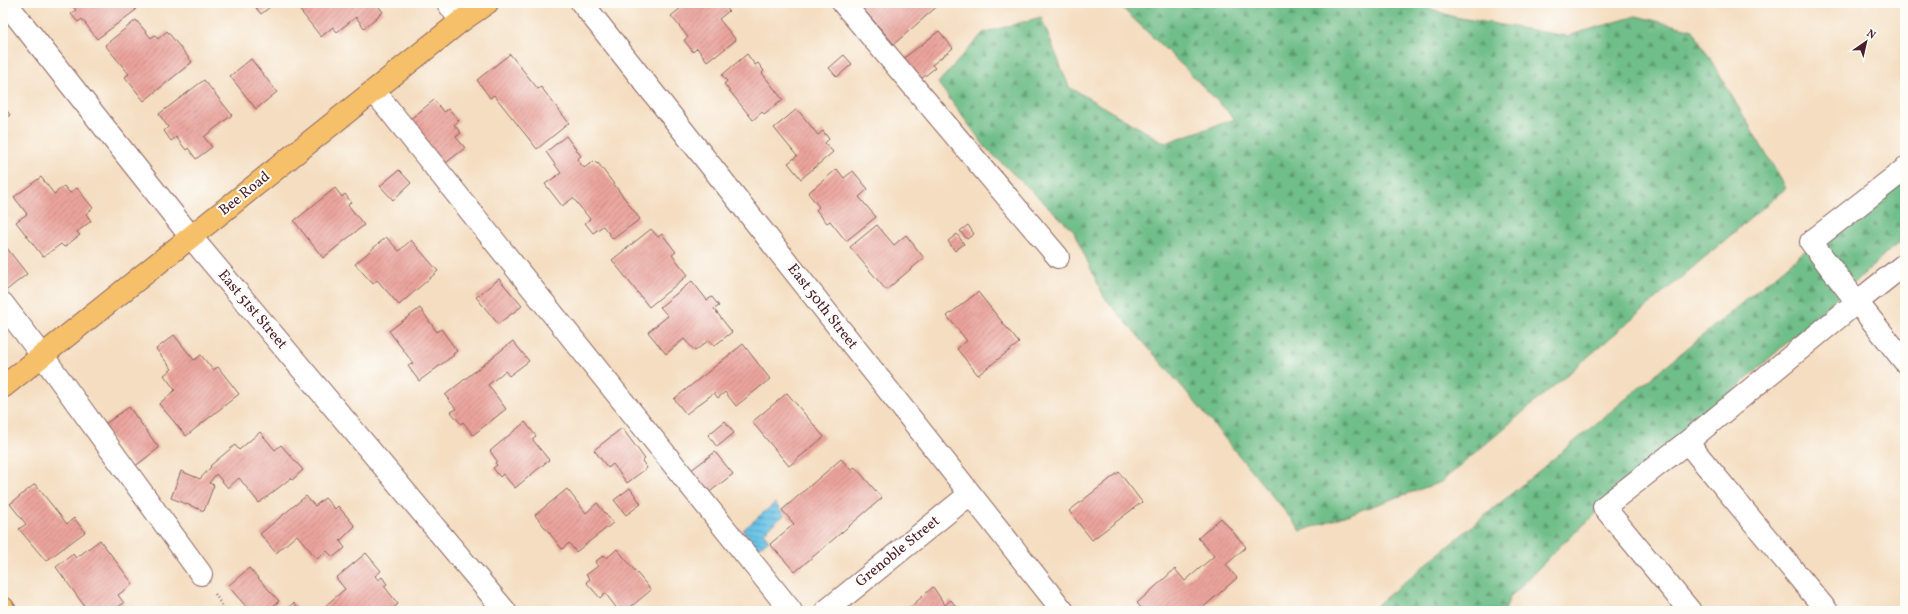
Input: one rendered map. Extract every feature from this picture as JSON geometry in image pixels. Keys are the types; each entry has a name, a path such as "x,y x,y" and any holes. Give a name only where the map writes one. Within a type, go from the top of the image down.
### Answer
{"main road":[{"name":"Bee Road","path":"3,386 461,21 487,3"}],"street":[{"name":"East 51st Street","path":"6,3 191,237 505,611"},
{"path":"448,3 461,21"},
{"name":"East 50th Street","path":"582,3 1063,611"},
{"path":"843,3 1058,256"},
{"path":"374,91 791,611"},
{"path":"1905,169 1811,242 1905,362"},
{"path":"1690,611 1604,507 1687,442 1905,264"},
{"path":"3,304 42,355 201,574"},
{"path":"1687,442 1827,611"},
{"name":"Grenoble Street","path":"826,611 970,494"}],"green space":[{"path":"1117,3 1415,3 1454,17 1567,36 1636,16 1693,30 1786,188 1441,482 1301,531 1185,390 1104,297 1073,230 986,148 938,83 983,33 1041,17 1069,87 1165,143 1235,119 1185,68"},
{"path":"1905,168 1905,237 1561,545 1509,599 1505,611 1376,611 1378,604"}],"water":[{"path":"775,503 784,515 763,533 769,540 758,548 743,530"}],"building":[{"path":"70,3 130,3 136,10 97,39 82,19 78,22 71,14 76,10"},
{"path":"252,3 275,3 261,14"},
{"path":"307,3 376,3 383,12 364,28 356,17 337,32 333,27 321,37 299,9"},
{"path":"687,3 723,3 729,11 719,19 736,40 716,56 715,55 707,61 697,48 693,52 684,40 688,37 671,16"},
{"path":"858,3 941,3 894,44"},
{"path":"136,20 151,38 155,35 158,39 167,31 192,62 144,101 125,77 129,74 105,45"},
{"path":"939,31 953,48 932,65 935,68 921,79 904,58"},
{"path":"510,54 538,89 541,87 569,123 537,149 494,95 490,98 477,80"},
{"path":"747,54 755,65 758,63 764,71 762,73 783,100 764,114 762,112 753,120 724,84 727,81 722,75"},
{"path":"844,55 852,64 837,77 829,68"},
{"path":"251,59 277,92 256,109 230,76"},
{"path":"204,80 232,115 204,137 212,147 196,159 188,148 186,150 176,137 171,141 164,131 168,127 159,114"},
{"path":"434,100 444,112 449,109 459,121 454,125 461,133 456,137 465,148 443,165 408,121"},
{"path":"3,106 10,115 3,120"},
{"path":"797,109 818,135 823,131 829,139 825,143 833,152 801,179 788,163 797,156 774,128"},
{"path":"566,136 581,156 577,159 584,168 594,161 597,164 598,163 640,219 613,239 603,226 593,233 585,223 590,219 573,198 562,206 545,184 561,173 546,152"},
{"path":"837,169 844,178 853,171 868,189 859,197 876,217 846,241 830,221 827,223 816,210 819,207 808,193"},
{"path":"399,170 411,183 393,200 380,186"},
{"path":"41,177 54,194 64,186 70,193 77,188 93,208 86,214 91,221 77,232 80,235 64,247 61,244 43,257 16,222 27,214 14,197"},
{"path":"335,188 342,197 345,194 351,202 348,205 364,225 323,258 294,221"},
{"path":"877,225 894,245 906,235 924,258 886,290 850,247"},
{"path":"968,225 974,234 967,239 960,231"},
{"path":"651,229 658,237 662,234 676,252 672,255 688,275 649,307 612,260"},
{"path":"957,234 964,244 955,251 948,241"},
{"path":"386,237 399,251 411,240 438,271 399,305 377,280 373,284 355,264"},
{"path":"3,243 27,274 3,293"},
{"path":"499,279 522,306 498,324 476,297"},
{"path":"692,281 707,300 712,297 719,306 714,309 732,332 714,346 709,340 695,351 684,339 666,354 648,332 668,316 660,307"},
{"path":"978,292 1019,343 978,375 957,349 967,341 947,316"},
{"path":"420,308 437,332 441,329 457,351 453,354 454,355 419,381 408,366 413,363 389,331"},
{"path":"174,335 194,360 201,355 213,370 218,367 239,394 186,436 159,404 175,390 164,375 172,369 156,349"},
{"path":"513,341 529,361 509,376 505,371 488,385 506,409 473,435 463,422 461,424 451,412 456,409 445,395"},
{"path":"743,344 770,379 736,406 725,392 718,398 714,393 686,414 674,399"},
{"path":"787,393 824,437 789,466 752,422"},
{"path":"129,407 159,448 134,467 102,426"},
{"path":"725,421 734,433 717,447 708,435"},
{"path":"525,422 536,436 532,439 549,460 515,488 503,474 500,477 493,468 497,465 495,463 497,461 490,451"},
{"path":"622,428 645,459 642,461 647,468 627,483 613,464 608,468 594,450"},
{"path":"260,432 275,450 281,445 303,470 292,480 291,478 259,503 239,478 228,488 216,474 209,483 214,485 204,511 171,498 181,471 200,479 211,467 210,466 235,445 239,450"},
{"path":"715,452 733,474 707,494 690,471"},
{"path":"841,459 851,470 855,467 882,498 795,572 770,544 794,524 782,510"},
{"path":"1119,472 1142,502 1092,540 1069,511"},
{"path":"35,484 67,524 74,518 85,532 46,561 19,529 26,524 10,504"},
{"path":"630,488 641,504 626,515 614,500"},
{"path":"567,489 586,513 597,503 613,523 576,552 569,543 562,549 535,515"},
{"path":"306,496 315,506 325,498 335,509 338,506 355,526 340,541 345,548 333,557 327,551 317,559 297,535 276,553 260,534"},
{"path":"1221,518 1246,547 1226,565 1237,578 1199,611 1144,611 1137,603 1175,569 1185,581 1214,556 1198,538"},
{"path":"100,540 133,584 118,595 124,603 113,611 88,611 56,567 73,554 76,558"},
{"path":"617,549 651,590 626,611 619,611 605,593 600,598 586,582 590,579 586,575 598,566 595,562 604,555 607,558"},
{"path":"366,553 381,571 375,576 378,580 382,577 387,584 384,586 398,604 390,611 376,611 372,606 365,611 329,611 325,606 345,589 336,578"},
{"path":"249,568 279,601 268,611 250,611 228,586"},
{"path":"933,587 945,605 951,600 959,611 906,611"},
{"path":"294,603 300,611 283,611"}]}
